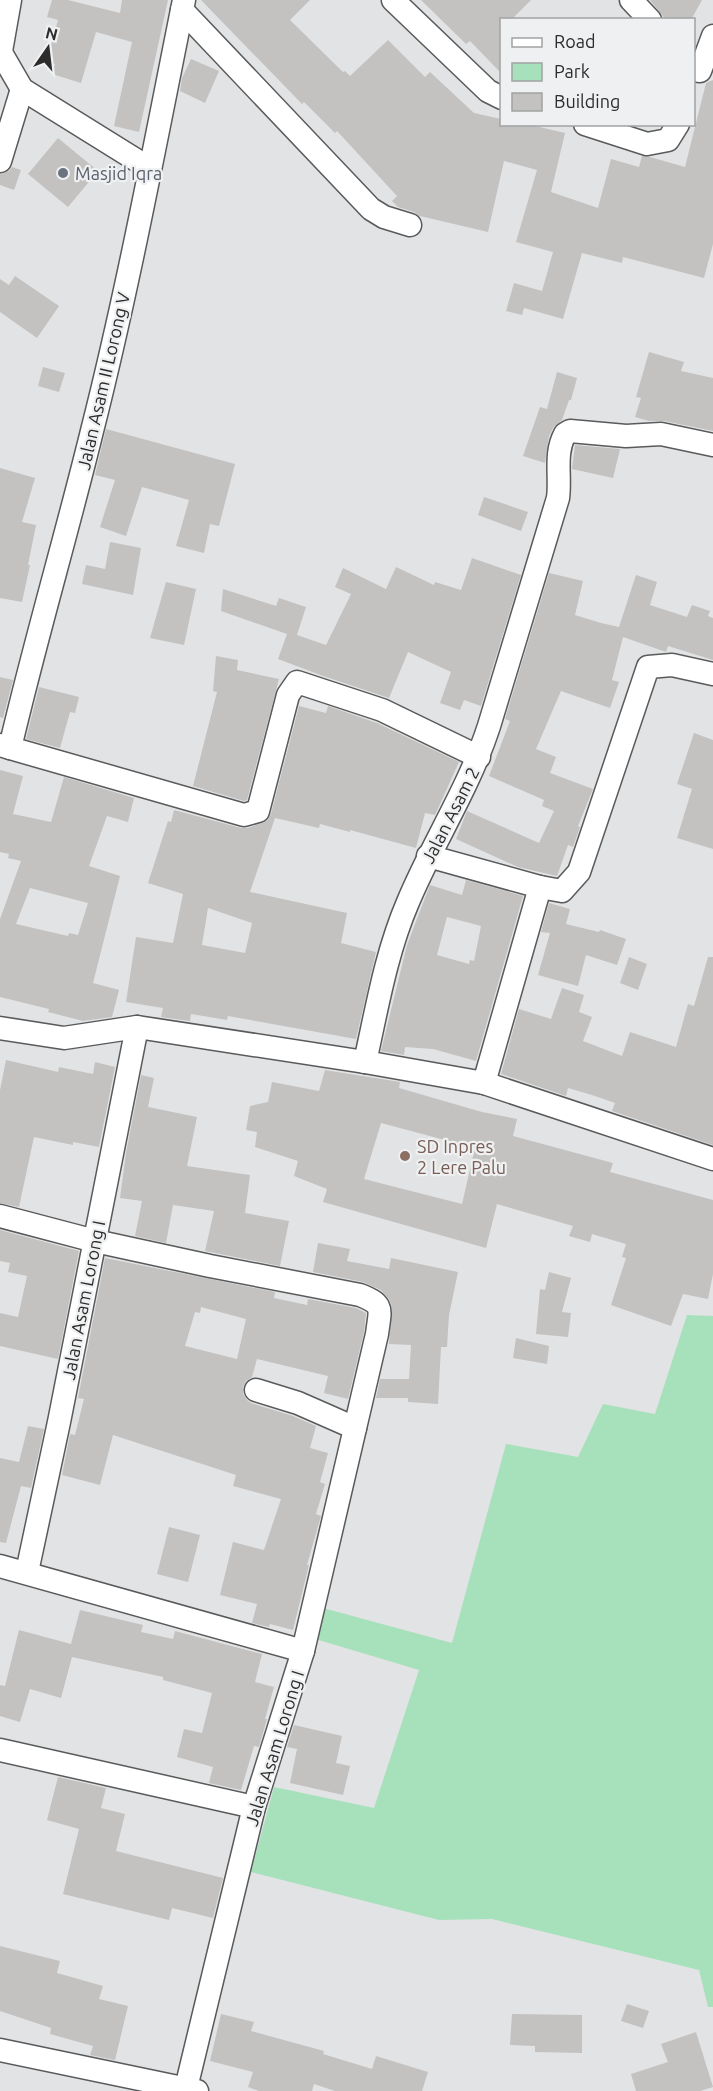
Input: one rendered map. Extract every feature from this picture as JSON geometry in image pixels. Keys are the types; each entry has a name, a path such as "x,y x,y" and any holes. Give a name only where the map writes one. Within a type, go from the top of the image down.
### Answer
{"street":[{"path":"10,0 0,51 22,89 149,168"},
{"path":"393,0 488,91 500,97"},
{"path":"632,0 649,18"},
{"path":"183,5 371,209 396,222 410,225"},
{"name":"Jalan Asam II Lorong V","path":"5,746 22,694 92,431 132,258 183,5"},
{"path":"696,74 713,36"},
{"path":"0,161 22,89"},
{"path":"591,126 647,144 668,140 677,126"},
{"path":"479,758 558,498 561,482 557,460 565,434 570,431 626,436 661,434 713,445"},
{"path":"428,856 562,891 579,872 648,667 672,665 713,674"},
{"name":"Jalan Asam 2","path":"5,746 244,815 254,814 258,811 288,695 297,682 382,710 479,758 467,785 428,856 406,905 384,975 365,1062"},
{"path":"484,1083 540,887"},
{"path":"0,1028 64,1038 137,1027 484,1083 713,1159"},
{"name":"Jalan Asam Lorong I","path":"27,1572 137,1027"},
{"path":"0,1216 94,1241 337,1290 375,1301 380,1310 377,1334 303,1651"},
{"path":"256,1390 298,1403 355,1428"},
{"name":"Jalan Asam Lorong I","path":"0,1566 303,1651 254,1808 191,2089"},
{"path":"0,1750 254,1808"},
{"path":"0,2050 191,2089"}],"green space":[{"path":"687,1315 713,1316 713,2007 708,2007 699,1970 492,1919 439,1920 251,1872 274,1787 374,1808 419,1670 312,1638 323,1608 452,1643 506,1444 578,1457 603,1404 655,1414"}],"building":[{"path":"52,0 68,0 120,13 122,0 168,0 139,132 114,126 132,42 96,32 81,83 52,74 55,64 46,62 58,20 47,17"},
{"path":"201,0 310,0 290,20 343,72 345,71 350,76 388,40 425,77 430,72 474,113 500,119 500,126 535,126 565,133 551,192 598,208 611,159 639,167 642,156 685,167 706,83 713,80 713,244 704,278 623,257 622,263 582,253 563,319 524,308 522,315 506,311 514,283 542,291 553,252 516,242 537,170 504,161 488,232 420,216 398,207 392,201 397,196 337,131 335,133 304,102 302,104"},
{"path":"421,0 531,0 513,18 500,18 500,72 470,41 466,44"},
{"path":"650,0 702,0 692,18 664,18"},
{"path":"191,59 219,71 205,103 180,91 182,78"},
{"name":"Masjid Iqra","path":"58,138 98,171 68,207 28,174"},
{"path":"12,167 21,170 14,190 0,185 0,174 9,171"},
{"path":"15,276 59,306 37,338 0,312 0,279 9,285"},
{"path":"649,352 684,362 681,371 713,378 713,431 635,417 641,398 636,397"},
{"path":"43,367 65,373 59,392 38,386"},
{"path":"557,372 577,378 562,420 553,428 549,436 545,463 523,456 540,407 547,409"},
{"path":"106,429 235,464 219,526 210,524 204,553 176,546 189,500 142,487 126,536 100,527 115,480 95,475"},
{"path":"575,445 620,449 613,478 572,469"},
{"path":"0,468 35,478 22,522 36,525 22,602 0,598"},
{"path":"484,497 528,512 521,531 478,515"},
{"path":"110,542 141,548 133,595 82,584 86,565 105,569"},
{"path":"472,558 521,575 481,706 464,700 460,710 440,703 451,672 408,652 389,698 323,676 278,659 287,634 221,611 223,589 276,606 279,598 306,607 297,635 326,645 351,594 335,587 343,568 386,589 396,567 434,585 435,582 461,590"},
{"path":"549,573 583,581 575,615 601,623 619,627 636,575 657,582 650,605 687,617 692,605 710,611 708,616 713,618 713,660 668,646 666,652 623,637 612,680 619,682 610,708 561,691 536,749 556,757 550,773 593,789 578,826 580,827 573,847 568,845 557,876 518,867 456,839 467,811 539,843 554,811 542,806 544,800 489,776 510,721 505,719"},
{"path":"166,582 196,589 184,645 150,638"},
{"path":"216,656 238,660 237,670 279,679 247,800 244,801 193,786 217,692 213,691"},
{"path":"0,677 13,680 3,718 0,717"},
{"path":"39,687 79,697 75,713 70,712 60,748 26,739"},
{"path":"299,706 326,713 328,706 377,723 459,762 435,815 425,813 416,848 350,830 350,832 320,824 319,828 275,818 250,892 347,913 341,943 376,952 356,1039 228,1016 227,1020 191,1014 190,1021 161,1017 163,1008 126,1002 136,937 173,943 183,894 148,883 168,821 171,822 174,810 241,828 248,828 267,821 271,814","holes":["208,908 252,923 245,953 202,945"]},
{"path":"694,733 713,740 713,849 677,838 692,789 677,784"},
{"path":"0,770 23,776 13,814 51,822 64,777 134,798 128,822 107,816 89,866 120,876 93,983 119,990 112,1017 83,1021 48,1012 49,1009 0,997 0,919 21,861 8,858 9,854 0,852","holes":["30,888 88,903 78,935 69,933 68,936 16,924"]},
{"path":"466,880 523,896 476,1061 433,1049 405,1047 404,1055 381,1051 407,945 430,885 462,895","holes":["447,917 481,926 474,961 470,960 469,964 437,955"]},
{"path":"549,903 570,909 566,924 599,932 600,930 626,939 617,965 586,955 578,986 538,975 550,933 541,932"},
{"path":"629,957 647,964 638,990 620,983"},
{"path":"708,957 713,957 713,1145 612,1111 615,1103 592,1095 568,1088 566,1096 501,1074 519,1009 551,1019 562,988 584,995 579,1012 592,1017 583,1041 622,1056 630,1032 676,1047 688,1004 694,1006"},
{"path":"6,1060 58,1072 59,1067 93,1074 95,1062 115,1067 99,1147 73,1142 73,1145 34,1137 19,1207 0,1203 0,1090"},
{"path":"325,1070 400,1082 399,1088 482,1112 517,1119 513,1136 613,1163 610,1172 713,1200 713,1274 708,1299 683,1294 671,1326 611,1305 626,1258 622,1257 626,1244 592,1234 590,1242 569,1236 573,1226 497,1204 486,1248 323,1202 327,1189 294,1176 298,1161 255,1147 257,1132 246,1130 250,1106 268,1102 272,1082 319,1091","holes":["381,1123 475,1148 462,1204 364,1179"]},
{"path":"141,1075 154,1078 148,1107 197,1117 187,1166 250,1175 245,1213 289,1221 280,1266 205,1251 214,1211 173,1205 166,1243 135,1236 142,1201 120,1198"},
{"path":"0,1230 79,1251 58,1359 0,1346 0,1313 18,1317 27,1276 8,1272 10,1263 0,1261"},
{"path":"318,1243 350,1249 347,1261 389,1269 391,1258 458,1272 449,1315 447,1347 441,1347 438,1404 408,1402 408,1398 376,1398 380,1379 409,1379 411,1345 389,1344 392,1307 389,1299 381,1290 363,1282 313,1272"},
{"path":"105,1258 275,1292 274,1298 307,1305 308,1299 356,1308 366,1313 364,1332 348,1399 324,1393 328,1376 257,1359 252,1377 243,1387 243,1394 251,1403 316,1426 310,1448 328,1453 320,1482 325,1484 316,1514 321,1516 307,1565 309,1565 293,1630 270,1624 269,1627 252,1623 257,1604 220,1595 233,1542 264,1550 281,1499 233,1486 236,1475 113,1435 100,1485 62,1475 70,1434 75,1435 84,1399 78,1398","holes":["201,1307 246,1319 237,1359 185,1346 195,1312 200,1313"]},
{"path":"549,1272 571,1278 562,1312 571,1313 568,1337 536,1334 540,1289 545,1290"},
{"path":"516,1338 549,1346 547,1364 513,1358"},
{"path":"28,1426 44,1429 31,1488 21,1486 6,1543 0,1542 0,1458 19,1462"},
{"path":"169,1527 200,1535 188,1582 157,1574"},
{"path":"80,1610 143,1625 141,1632 173,1639 175,1631 262,1654 255,1682 274,1687 259,1747 254,1746 241,1790 209,1783 213,1767 177,1757 184,1729 202,1733 212,1693 163,1680 163,1677 72,1657 61,1698 30,1689 20,1722 0,1716 0,1685 5,1686 19,1630 71,1644"},
{"path":"294,1725 342,1736 336,1763 350,1766 343,1795 290,1783 297,1749 287,1747"},
{"path":"58,1777 106,1788 101,1808 125,1814 116,1851 223,1878 213,1918 172,1908 169,1920 63,1894 79,1829 47,1820"},
{"path":"0,1946 60,1961 57,1973 103,1986 99,1999 128,2006 115,2060 90,2055 93,2046 50,2034 51,2028 0,2011"},
{"path":"627,2004 649,2011 643,2028 621,2021"},
{"path":"221,2014 254,2022 251,2031 324,2051 323,2054 372,2069 376,2056 428,2072 422,2091 335,2091 314,2084 312,2091 259,2091 248,2087 253,2072 210,2061"},
{"path":"512,2014 582,2015 582,2053 535,2052 535,2046 510,2045"},
{"path":"696,2032 713,2087 700,2091 636,2091 631,2074 668,2062 661,2044"}],"place":[{"name":"Masjid Iqra","path":"63,173"},
{"name":"SD Inpres 2 Lere Palu","path":"405,1156"}]}
